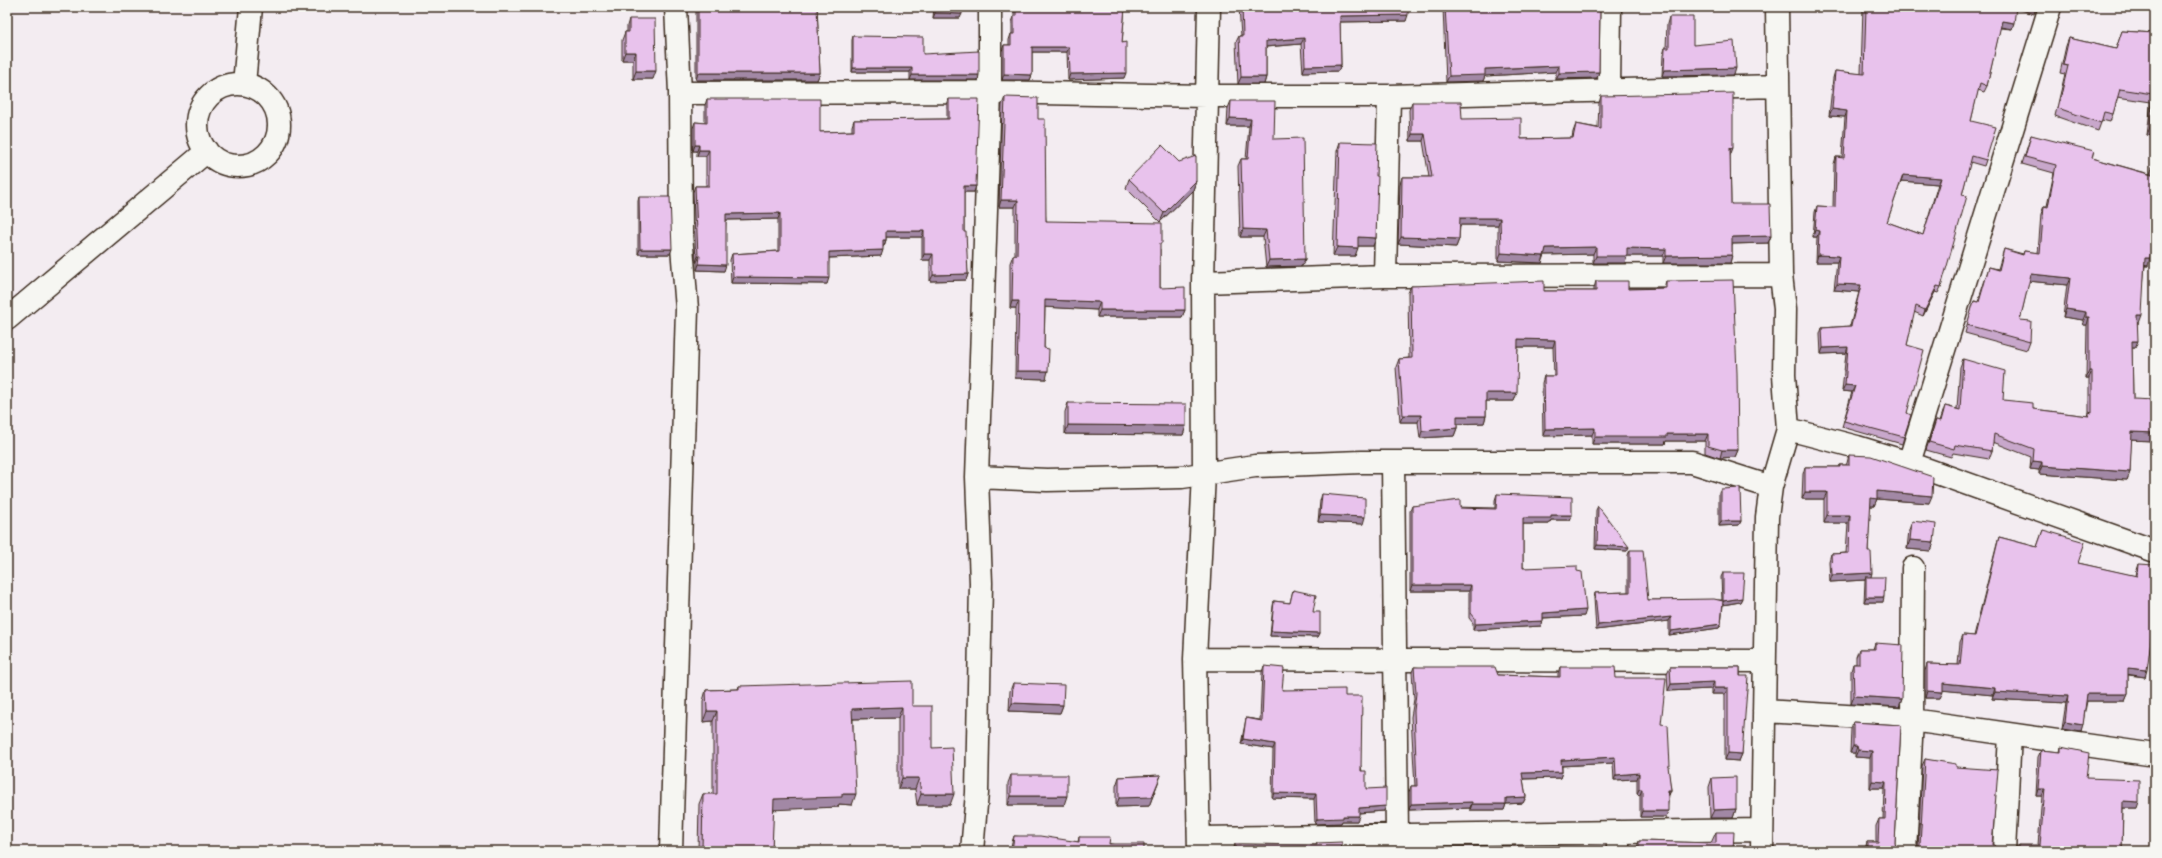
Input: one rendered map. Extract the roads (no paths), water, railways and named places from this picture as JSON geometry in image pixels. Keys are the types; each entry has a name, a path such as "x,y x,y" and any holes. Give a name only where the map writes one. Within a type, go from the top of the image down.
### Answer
{"street":[{"path":"244,84 251,7"},
{"path":"671,851 687,309 681,234 680,93 676,7"},
{"path":"972,851 977,793 981,583 977,477 990,92 990,7"},
{"path":"1209,7 1203,282 1204,474 1195,658 1199,845 1397,835 1618,841 1762,840 1764,660 1768,517 1771,487 1788,429 1784,375 1785,309 1781,275 1778,7"},
{"path":"1609,90 1610,7"},
{"path":"1909,463 2050,7"},
{"path":"244,84 254,87 264,93 272,102 277,112 278,134 274,144 267,153 248,164 225,164 207,151 200,142 197,132 197,120 205,100 212,92 222,87 244,84"},
{"path":"680,93 990,92 1207,96 1389,96 1778,86"},
{"path":"1385,276 1389,96"},
{"path":"7,319 207,151"},
{"path":"1203,282 1385,276 1781,275"},
{"path":"1788,429 1857,447 1909,463 2155,545"},
{"path":"977,477 1047,480 1182,477 1255,466 1393,462 1692,462 1771,487"},
{"path":"1393,462 1397,835"},
{"path":"1905,851 1912,720 1913,568"},
{"path":"1195,658 1764,660"},
{"path":"1764,711 1912,720 2155,755"},
{"path":"2004,851 2010,734"}]}
